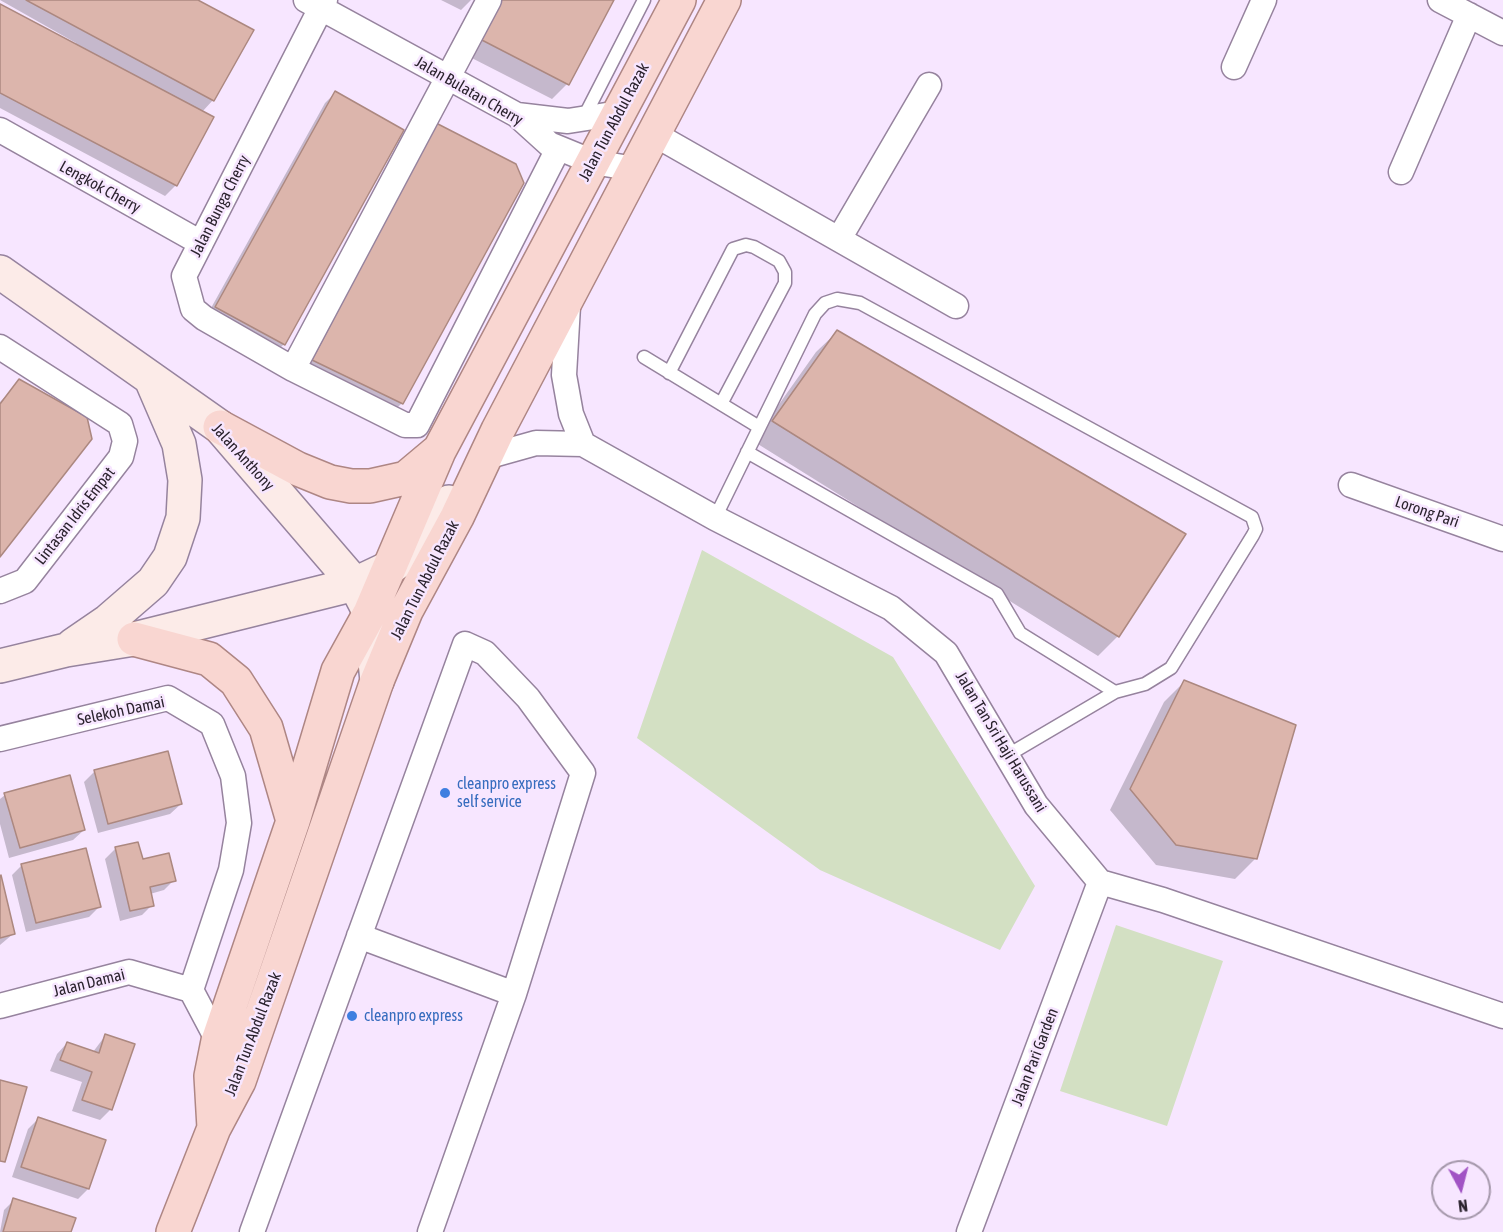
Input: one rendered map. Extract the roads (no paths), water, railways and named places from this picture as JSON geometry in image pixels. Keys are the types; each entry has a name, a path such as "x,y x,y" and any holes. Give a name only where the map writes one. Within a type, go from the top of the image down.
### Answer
{"main road":[{"name":"Jalan Tun Abdul Razak","path":"214,1128 211,1076 218,1041 293,821 338,671 370,613 439,451 679,0"},
{"name":"Jalan Tun Abdul Razak","path":"214,1128 239,1081 377,681 406,611 457,517 569,295 724,0"},
{"name":"Jalan Anthony","path":"0,272 219,427 355,584 370,613 377,681"},
{"path":"66,650 108,621 153,582 170,557 180,528 185,480 179,444 151,379"},
{"path":"219,427 297,469 330,482 351,486 370,486 406,478 439,451"},
{"name":"Jalan Tun Abdul Razak","path":"0,666 66,650 134,639 355,584 391,567 420,546 430,535 461,482 486,457"},
{"path":"134,639 209,659 236,681 266,728 293,821"},
{"path":"173,1232 214,1128"}],"street":[{"path":"293,369 489,0"},
{"path":"1234,67 1264,0"},
{"path":"1440,0 1503,33"},
{"name":"Jalan Bulatan Cherry","path":"317,3 517,116 558,149 593,162 635,169"},
{"name":"Jalan Bunga Cherry","path":"317,3 184,276 193,309 204,318 293,369 405,425 417,425 558,149"},
{"path":"1401,172 1469,15"},
{"path":"838,239 930,85"},
{"path":"517,116 582,121 619,113"},
{"name":"Lengkok Cherry","path":"0,130 201,243"},
{"path":"654,134 956,306"},
{"path":"569,295 564,375 571,414 584,444"},
{"name":"Lintasan Idris Empat","path":"0,347 120,424 126,441 121,457 25,581 0,591"},
{"name":"Jalan Tan Sri Haji Harussani","path":"486,457 536,443 584,444 715,518 891,608 946,653 1036,805 1100,882"},
{"name":"Lorong Pari","path":"1351,486 1503,539"},
{"path":"252,1232 465,644 485,653 528,698 582,772 514,993 430,1232"},
{"name":"Selekoh Damai","path":"0,739 168,698 212,724 233,776 239,823 231,870 191,990"},
{"path":"1100,882 1163,900 1503,1016"},
{"name":"Jalan Pari Garden","path":"969,1232 1100,882"},
{"path":"359,936 514,993"},
{"name":"Jalan Damai","path":"0,1006 129,972 191,990"},
{"path":"191,990 218,1041"}],"lane":[{"path":"582,121 644,0"},
{"path":"669,373 733,249 746,245 754,247 779,261 785,272 785,284 721,404"},
{"path":"715,518 815,314 825,303 837,299 860,303 1252,517 1256,529 1253,535 1171,668 1145,684 1115,692 1008,755"},
{"path":"644,357 759,428"},
{"path":"747,452 997,594 1020,633 1115,692"}],"place":[{"name":"cleanpro express self service","path":"445,793"},
{"name":"cleanpro express","path":"352,1016"}]}
